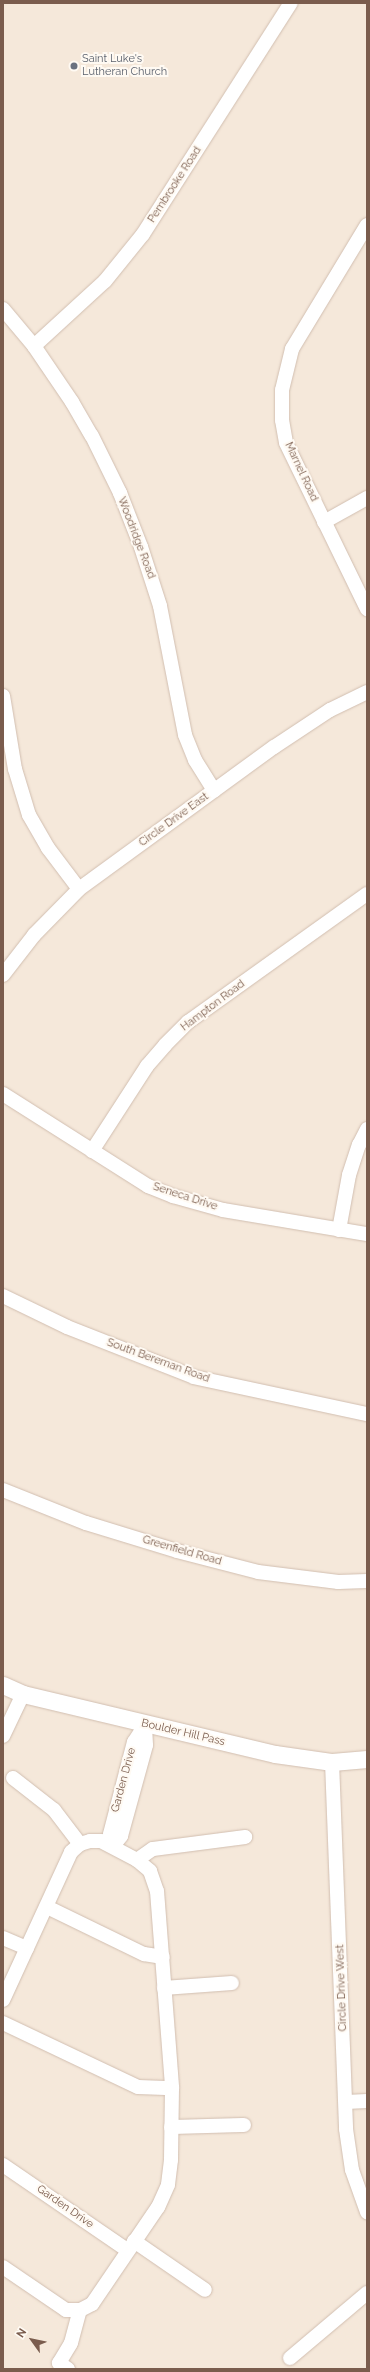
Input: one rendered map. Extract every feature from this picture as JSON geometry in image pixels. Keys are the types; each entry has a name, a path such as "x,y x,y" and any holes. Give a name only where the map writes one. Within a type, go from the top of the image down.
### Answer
{"street":[{"name":"Pembrooke Road","path":"34,346 105,281 143,234 291,3"},
{"name":"Marnel Road","path":"367,225 292,349 282,390 282,420 286,443 367,609"},
{"name":"Woodridge Road","path":"3,308 34,346 87,427 133,525 160,606 184,735 195,760 214,790"},
{"path":"324,522 367,498"},
{"name":"Circle Drive East","path":"3,975 34,935 79,889 274,747 330,710 367,692"},
{"path":"3,696 15,769 29,815 48,848 79,889"},
{"name":"Hampton Road","path":"92,1150 147,1066 164,1045 188,1022 367,894"},
{"name":"Seneca Drive","path":"3,1094 148,1186 173,1196 223,1210 367,1234"},
{"path":"339,1230 349,1175 359,1145 367,1129"},
{"name":"South Bereman Road","path":"3,1296 67,1327 194,1377 367,1414"},
{"name":"Greenfield Road","path":"3,1490 86,1523 177,1551 258,1572 338,1582 367,1581"},
{"name":"Boulder Hill Pass","path":"3,1685 23,1694 146,1725 275,1754 332,1762 367,1759"},
{"path":"3,1736 23,1694"},
{"name":"Garden Drive","path":"113,1846 110,1834 134,1742 146,1725"},
{"name":"Circle Drive West","path":"332,1762 346,2129 352,2170 367,2212"},
{"path":"13,1778 54,1810 80,1844"},
{"path":"137,1860 153,1849 245,1838"},
{"path":"3,2000 71,1852 80,1844 90,1841 101,1841 137,1860 150,1871 158,1891 172,2088 171,2160 168,2185 158,2207 130,2246 92,2304 80,2310 66,2310 3,2267"},
{"path":"47,1907 144,1954 163,1957"},
{"path":"3,1938 27,1948"},
{"path":"164,1988 232,1983"},
{"path":"3,2023 138,2087 172,2088"},
{"path":"346,2102 367,2101"},
{"path":"171,2127 244,2125"},
{"name":"Garden Drive","path":"3,2164 130,2246 205,2290"},
{"path":"290,2358 367,2293"},
{"path":"68,2369 59,2363 72,2343 80,2310"}],"shaded area":[{"path":"3,3 367,3 367,2369 3,2369"}],"place":[{"name":"Saint Luke's Lutheran Church","path":"74,66"}]}
